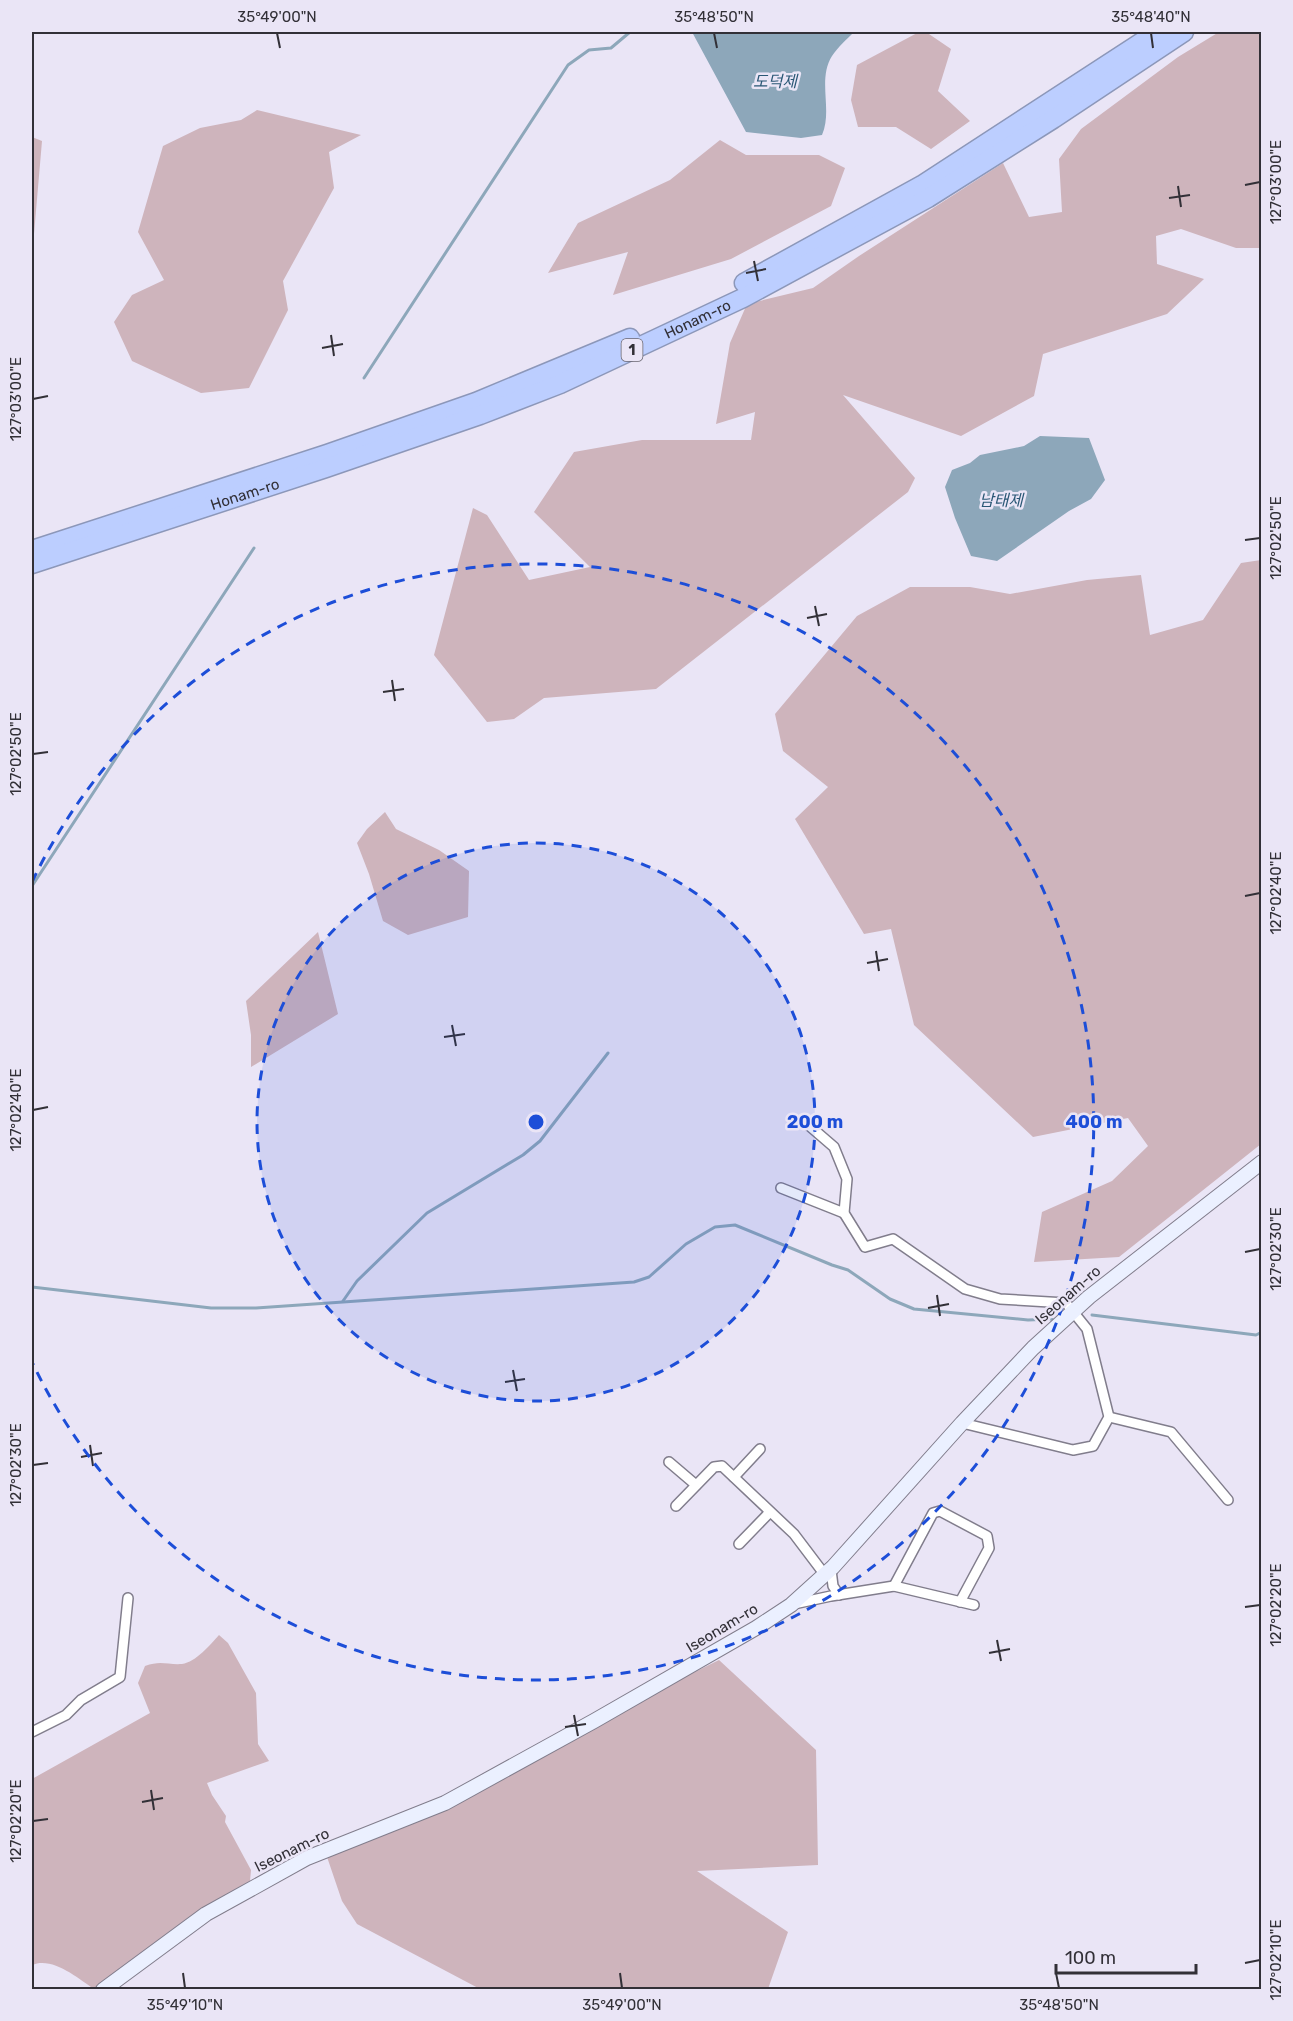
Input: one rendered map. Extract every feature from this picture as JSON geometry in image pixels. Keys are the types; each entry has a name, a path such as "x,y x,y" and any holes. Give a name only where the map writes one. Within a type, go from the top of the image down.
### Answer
{"highway":[{"name":"Honam-ro","path":"32,550 316,458 476,402 643,332 748,281 922,184 1157,32"},
{"name":"Honam-ro","path":"32,564 480,415 560,384 743,298 817,260 928,198 1181,39"}],"main road":[{"name":"Iseonam-ro","path":"103,1989 206,1914 307,1858 445,1803 594,1722 756,1628 791,1605 828,1572 1033,1348 1089,1297 1262,1162"}],"street":[{"path":"805,1122 834,1147 847,1179 844,1214"},
{"path":"782,1188 844,1214 865,1247 893,1239 965,1289 999,1299 1066,1303 1087,1329 1109,1417 1093,1446 1073,1450 962,1423"},
{"path":"1109,1417 1172,1432 1228,1500"},
{"path":"734,1477 760,1449"},
{"path":"669,1462 696,1485"},
{"path":"676,1506 714,1467 722,1466 794,1534 828,1572 839,1595"},
{"path":"894,1586 933,1513 940,1511 987,1536 989,1548 960,1602"},
{"path":"739,1544 770,1512"},
{"path":"791,1605 894,1586 974,1605"},
{"path":"32,1732 66,1715 81,1700 120,1677 128,1598"}],"shaded area":[{"path":"919,32 926,32 951,49 938,91 970,121 931,149 896,127 858,127 851,100 857,65"},
{"path":"1219,32 1261,32 1261,248 1236,248 1181,229 1156,236 1157,264 1204,279 1167,314 1043,354 1034,396 961,436 843,395 915,478 908,492 656,689 544,698 514,719 487,722 434,655 473,508 487,515 529,580 590,567 534,512 574,452 642,440 751,440 755,412 716,424 730,343 747,304 813,288 1003,163 1029,217 1062,212 1059,159 1081,129 1178,57"},
{"path":"257,110 361,135 329,152 334,188 283,281 288,310 249,388 201,393 132,361 114,322 132,295 164,280 138,232 163,146 200,128 241,120"},
{"path":"32,137 42,141 32,238"},
{"path":"720,140 746,155 819,155 845,168 831,206 731,259 613,295 628,252 548,273 578,223 670,180"},
{"path":"1261,560 1261,1144 1119,1257 1034,1262 1042,1212 1112,1181 1148,1146 1128,1118 1033,1137 914,1025 891,929 864,934 795,819 828,787 783,751 775,714 857,616 910,587 970,587 1010,594 1087,580 1141,575 1150,635 1203,620 1241,563"},
{"path":"385,812 396,829 439,850 469,871 468,917 408,935 383,921 357,843 367,829"},
{"path":"318,932 338,1014 251,1067 251,1035 246,1001"},
{"path":"219,1635 228,1643 256,1693 258,1744 269,1761 207,1783 226,1816 225,1822 251,1870 250,1881 203,1909 94,1989 73,1974 56,1966 48,1963 32,1965 32,1779 150,1713 138,1683 145,1666 155,1663 187,1663"},
{"path":"719,1660 816,1750 818,1865 697,1871 788,1932 768,1989 480,1989 357,1924 342,1901 325,1851 445,1803 594,1722"}],"water":[{"name":"도덕제","path":"692,32 854,32 834,53 828,65 825,85 826,115 822,135 801,138 746,132"},
{"name":"남태제","path":"1040,436 1089,438 1105,480 1091,499 1069,511 997,561 971,556 945,487 952,470 970,463 980,455 1024,446"}],"waterway":[{"path":"364,378 568,65 589,50 611,48 630,32"},
{"path":"32,886 254,548"},
{"path":"343,1301 357,1281 427,1213 523,1155 540,1141 608,1053"},
{"path":"32,1287 211,1308 256,1308 634,1282 649,1277 686,1244 715,1227 735,1225 848,1270 890,1299 914,1309 1028,1320 1052,1319"},
{"path":"1092,1315 1256,1335 1262,1332"}]}
